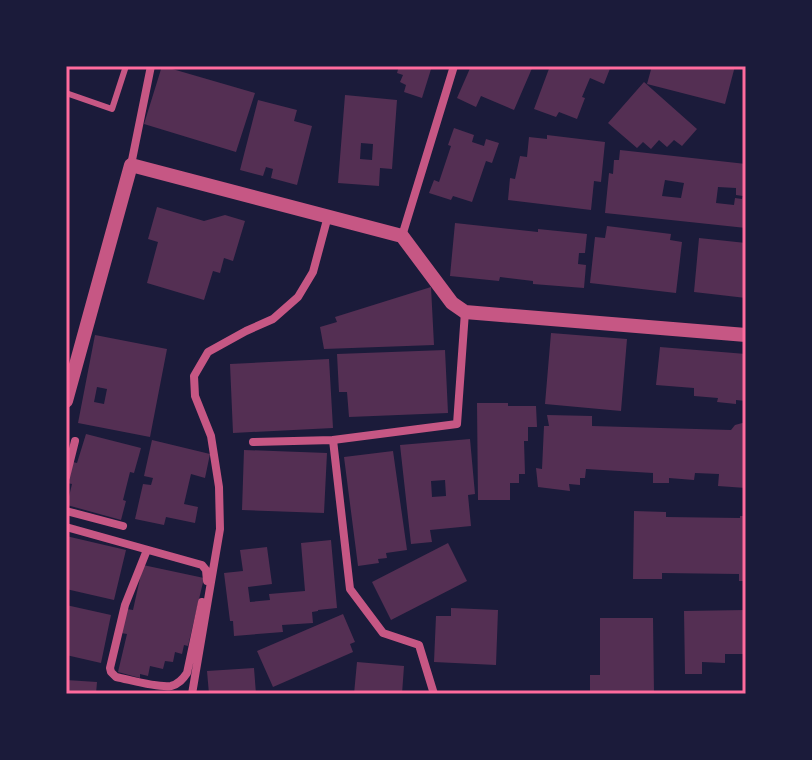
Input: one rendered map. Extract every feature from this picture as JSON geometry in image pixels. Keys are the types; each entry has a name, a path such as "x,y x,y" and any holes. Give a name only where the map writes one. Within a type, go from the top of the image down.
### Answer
{"street":[{"path":"66,401 131,165 151,66"},
{"path":"402,236 454,66"},
{"path":"131,165 402,236 452,303 465,312 746,335"},
{"path":"192,694 220,529 219,487 211,436 195,396 194,376 208,352 273,319 298,297 313,272 328,216"},
{"path":"253,442 333,440 457,424 465,312"},
{"path":"333,440 350,589 383,633 419,645 434,694"},
{"path":"66,474 75,441"},
{"path":"123,526 69,512 67,527 202,565 206,570 208,578 187,673 181,682 171,686 116,677 111,672 125,605 147,550"}],"lane":[{"path":"66,93 112,109 126,66"}],"building":[{"path":"162,66 255,93 236,152 144,124"},
{"path":"399,66 432,66 422,98 404,92 406,85 400,82 403,75 397,73"},
{"path":"471,66 533,66 514,110 481,96 476,107 457,98"},
{"path":"550,66 611,66 604,84 590,78 577,119 559,112 556,117 534,109"},
{"path":"652,66 735,66 725,104 647,84"},
{"path":"644,82 697,129 682,146 674,140 667,147 659,140 651,149 643,142 637,148 608,123"},
{"path":"345,95 397,100 392,169 380,168 379,186 338,183","holes":["361,143 373,144 372,160 360,159"]},
{"path":"258,100 297,110 294,121 312,126 297,185 271,178 273,169 266,167 263,176 240,170"},
{"path":"454,128 474,135 472,142 484,146 486,139 499,143 492,163 486,161 472,202 429,193 434,180 439,182"},
{"path":"547,135 605,142 601,182 594,181 591,210 508,200 510,178 515,179 520,156 527,157 529,137 547,139"},
{"path":"620,150 746,164 746,228 605,213 609,173 613,174 614,160 619,160","holes":["665,180 684,183 681,198 662,196","718,187 736,188 736,195 743,196 742,199 735,198 734,205 716,203"]},
{"path":"157,207 204,221 225,215 245,221 233,261 224,258 220,273 213,271 204,300 147,283 158,242 148,239"},
{"path":"455,223 587,234 585,253 579,253 578,264 586,265 584,288 533,284 533,281 500,277 499,281 450,276"},
{"path":"607,226 671,234 670,240 682,242 676,293 590,283 595,237 605,238"},
{"path":"699,238 746,243 746,298 694,292"},
{"path":"431,287 434,345 324,349 320,327 337,322 335,317"},
{"path":"551,333 627,339 621,411 545,404"},
{"path":"95,335 167,349 150,437 78,423","holes":["97,387 107,389 104,404 94,402"]},
{"path":"660,347 746,354 746,401 736,400 736,404 717,402 718,398 694,396 694,388 656,385"},
{"path":"445,350 448,413 349,417 347,392 339,392 337,354"},
{"path":"329,359 333,428 233,433 230,364"},
{"path":"477,403 536,406 537,427 528,427 528,441 524,441 525,474 519,474 519,483 510,483 510,500 478,500"},
{"path":"547,415 592,416 592,426 731,430 735,425 746,422 746,488 718,486 719,474 695,473 694,480 669,478 669,483 653,483 653,473 586,469 585,478 580,478 580,485 569,484 570,491 538,487 536,468 542,469 544,426 549,426"},
{"path":"86,434 141,448 134,473 130,472 121,520 67,505 72,484 67,483"},
{"path":"470,439 475,494 468,495 471,526 430,530 432,542 411,544 400,445","holes":["445,480 446,496 432,497 431,481"]},
{"path":"152,440 210,454 205,478 191,474 184,504 198,507 195,523 166,517 164,525 135,519 143,484 151,485 153,478 144,476"},
{"path":"244,450 327,453 324,513 242,510"},
{"path":"393,451 407,550 386,553 387,558 378,559 379,563 358,566 344,457"},
{"path":"634,511 666,512 666,517 746,516 746,581 739,581 739,574 662,573 662,579 633,579"},
{"path":"66,536 126,550 114,600 66,589"},
{"path":"331,540 337,608 312,612 313,623 282,625 283,632 234,636 224,573 243,571 240,550 267,547 272,584 248,587 250,602 270,600 269,594 305,591 301,543"},
{"path":"448,543 467,581 391,620 372,582"},
{"path":"143,565 204,578 188,646 184,645 182,654 175,652 173,662 165,661 163,669 150,666 148,676 140,674 140,678 118,672 127,634 121,633 127,609 133,610"},
{"path":"66,605 111,615 101,663 66,655"},
{"path":"451,608 498,610 496,665 434,662 436,616 451,616"},
{"path":"746,610 744,654 725,654 725,663 702,662 702,674 685,674 684,611"},
{"path":"343,614 355,642 350,644 353,652 273,687 257,651"},
{"path":"600,618 653,618 654,694 590,694 590,675 600,675"},
{"path":"357,662 404,666 402,694 354,694"},
{"path":"254,668 256,694 209,694 207,671"},
{"path":"66,680 97,682 96,694 66,694"}]}
